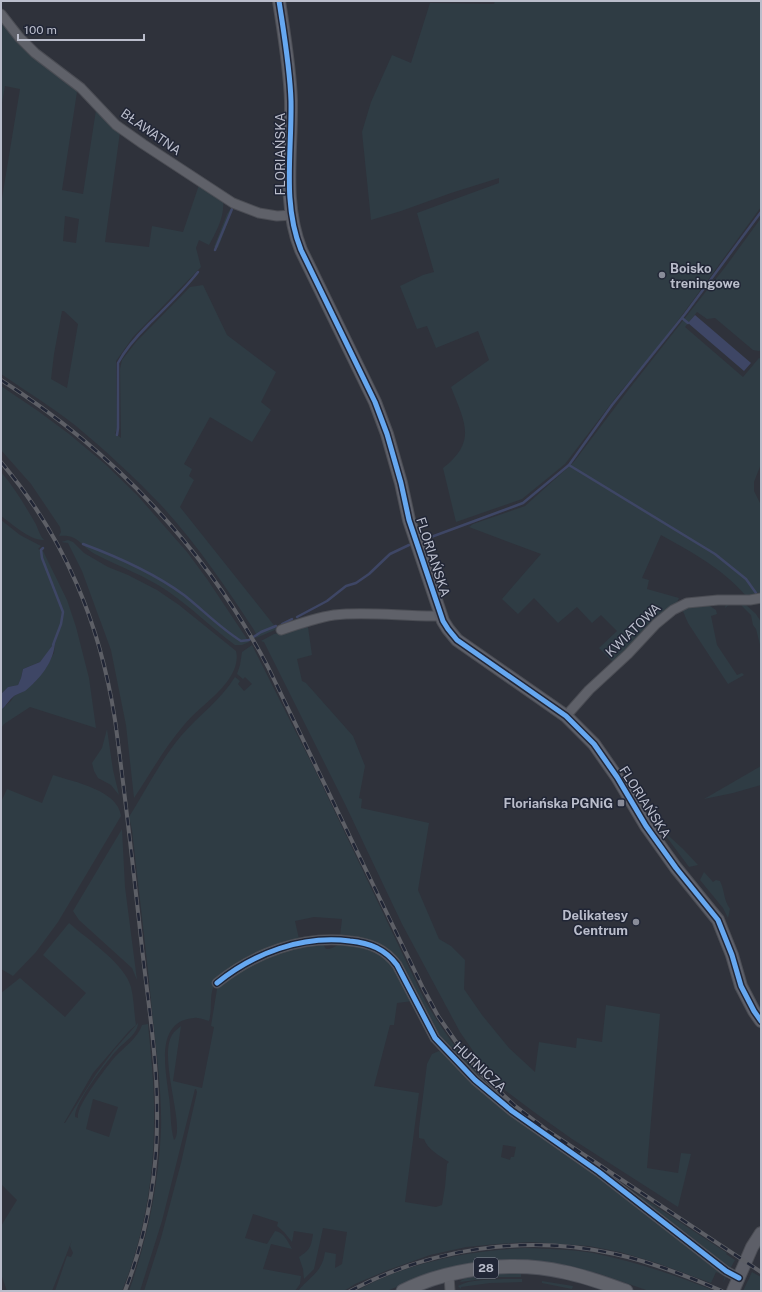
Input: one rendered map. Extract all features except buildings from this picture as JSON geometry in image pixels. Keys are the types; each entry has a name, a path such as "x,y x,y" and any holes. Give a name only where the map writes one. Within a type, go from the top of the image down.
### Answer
{"main road":[{"name":"28","path":"403,1291 449,1275 486,1268 511,1267 564,1271 626,1291"}],"street":[{"name":"FLORIAŃSKA","path":"279,1 291,89 289,173 290,194 296,235 301,250 375,402 385,428 401,483 409,520 441,616 448,630 457,640 566,716 594,744 617,777 650,832 685,879 715,915 732,955 741,986 761,1021"},
{"name":"BŁAWATNA","path":"1,14 19,38 34,53 81,88 116,125 143,144 233,203 258,213 277,216 293,214"},
{"name":"KWIATOWA","path":"566,716 656,624 673,610 687,604 718,600 750,600 761,598"},
{"path":"281,630 297,624 336,615 360,614 420,617 441,616"},
{"name":"HUTNICZA","path":"216,983 237,968 257,957 296,944 321,940 342,940 367,944 380,949 389,955 397,965 438,1043 475,1080 512,1111 599,1172 720,1266 739,1278"},
{"path":"733,1291 752,1247 761,1233"},
{"path":"449,1275 450,1291"}],"shaded area":[{"path":"495,1 761,1 761,207 652,355 620,392 565,464 522,499 456,522 443,468 461,449 465,430 460,410 451,387 489,360 478,331 436,348 427,326 417,329 400,286 423,275 434,272 417,213 499,183 499,178 371,220 362,132 371,102 392,55 411,63 430,3 494,4"},
{"path":"1,18 67,80 77,92 62,190 83,194 96,110 120,132 105,242 149,247 152,226 183,232 199,185 223,200 222,217 209,245 199,240 196,248 201,267 133,337 116,361 117,429 115,433 121,438 120,369 122,360 136,342 190,287 203,285 227,335 276,372 261,402 271,410 252,442 210,417 184,464 192,469 189,476 194,480 180,507 277,629 256,638 257,636 254,630 233,598 186,534 160,504 119,464 76,426 1,374 1,204 20,89 5,86 1,108","holes":["65,216 79,219 76,243 63,241","62,311 64,311 78,324 67,388 51,379"]},
{"path":"233,205 234,206 218,248 214,247 227,214"},
{"path":"761,218 761,350 753,350 715,318 707,319 697,312 685,327 743,377 759,358 761,359 761,464 754,482 754,491 761,505 761,592 746,596 717,569 661,535 642,578 649,580 647,589 679,598 677,602 614,663 599,648 617,631 601,615 592,623 577,607 558,623 534,598 518,614 502,599 541,554 469,527 473,524 525,506 573,463 726,266"},
{"path":"1,386 69,434 105,464 137,495 187,552 249,642 242,645 235,645 160,586 95,554 79,541 71,537 59,536 61,532 60,527 31,484 1,450"},
{"path":"1,472 23,502 44,540 33,538 1,516"},
{"path":"1,520 20,535 41,546 38,549 43,551 67,600 76,627 89,678 96,728 30,707 4,724 1,728 1,710 11,701 14,696 34,683 46,668 54,653 55,643 40,662 23,669 18,685 8,687 1,694"},
{"path":"68,540 73,542 84,553 108,567 128,575 157,590 179,605 236,651 236,665 232,674 222,688 190,718 177,733 134,798 126,725 111,650 82,571 68,543 61,542"},
{"path":"726,603 745,604 756,614 761,622 761,649 751,615 740,604 730,604 725,608"},
{"path":"708,605 716,610 717,614 711,616 717,645 737,675 742,673 744,675 728,684 688,623 682,609"},
{"path":"308,627 312,655 297,659 302,681 306,683 353,736 365,766 359,798 362,799 361,808 429,823 418,890 439,939 451,946 465,960 464,989 482,1015 509,1048 535,1072 539,1042 576,1048 577,1038 602,1042 606,1005 660,1014 647,1168 678,1173 681,1153 691,1154 678,1207 572,1139 506,1091 478,1058 460,1032 402,924 345,804 264,642 261,641 274,634"},
{"path":"252,645 313,766 425,1001 444,1031 465,1059 488,1085 514,1109 473,1076 445,1047 430,1025 403,972 386,950 375,944 361,940 315,937 340,936 342,919 314,917 295,921 299,939 309,937 309,939 278,947 258,955 222,976 216,982 212,991 209,1021 194,1018 181,1021 173,1028 168,1037 165,1049 165,1061 174,1140 177,1133 177,1122 168,1060 169,1046 172,1035 181,1026 173,1081 202,1088 214,1027 211,1026 219,983 234,972 266,955 294,946 319,942 323,944 326,949 329,949 343,943 357,944 372,948 388,959 399,973 413,1001 397,1003 394,1025 390,1025 374,1086 419,1093 405,1202 436,1207 442,1205 447,1164 449,1162 431,1149 424,1139 419,1138 427,1064 432,1054 439,1051 449,1057 504,1107 614,1186 727,1275 723,1283 725,1276 716,1272 711,1283 657,1263 620,1252 589,1246 531,1242 466,1247 430,1255 388,1270 355,1284 344,1291 298,1291 318,1270 325,1252 336,1254 335,1268 342,1264 347,1232 323,1228 314,1269 304,1279 303,1269 299,1257 309,1248 312,1242 313,1234 294,1231 292,1242 277,1226 278,1222 253,1214 245,1238 267,1244 275,1231 283,1235 292,1249 271,1244 263,1269 301,1276 300,1284 295,1291 144,1291 161,1238 181,1163 197,1092 195,1089 162,1221 140,1291 129,1291 147,1232 155,1192 160,1152 161,1103 148,972 132,830 129,817 173,746 216,701 235,677 240,681 238,684 244,691 252,684 245,677 243,679 237,674 242,652","holes":["503,1145 516,1147 514,1157 511,1157 510,1160 501,1157"]},
{"path":"107,729 113,770 119,795 111,785 98,778 92,763 102,748"},
{"path":"761,766 761,785 704,799"},
{"path":"53,775 83,784 104,793 118,807 121,816 58,922 36,952 13,976 1,969 1,802 7,789 42,803"},
{"path":"660,828 683,849 698,865 689,867"},
{"path":"122,829 125,887 137,980 132,968 79,920 73,911"},
{"path":"704,872 713,882 716,880 720,881 726,902 730,909 728,918 723,908 700,880"},
{"path":"69,923 104,952 127,978 131,987 136,1025 129,1031 93,1073 64,1123 96,1074 114,1050 138,1023 136,1031 112,1055 92,1082 80,1102 75,1117 78,1118 81,1105 98,1078 118,1054 134,1039 142,1025 148,1024 154,1099 152,1166 146,1209 136,1251 122,1291 55,1291 67,1256 71,1257 73,1253 70,1246 72,1240 52,1291 7,1291 1,1274 1,1226 17,1200 1,1184 1,993 20,978 65,1017 86,993 43,955","holes":["93,1099 118,1107 109,1137 86,1129"]},
{"path":"594,1166 727,1253 726,1254 735,1260 730,1269"},
{"path":"525,1248 559,1249 608,1256 652,1268 710,1289 709,1291 649,1291 597,1273 548,1263 420,1277 387,1291 356,1291 396,1272 417,1265 460,1255"},
{"path":"752,1272 761,1277 761,1291 743,1291"},
{"path":"498,1273 521,1273 521,1277 499,1277 460,1282 471,1276"},
{"path":"522,1279 522,1282 490,1283 461,1287 461,1289 458,1286 474,1281"},
{"path":"542,1281 573,1286 572,1289 542,1283"}],"water":[{"path":"695,315 751,363 744,371 688,323"},
{"path":"55,642 52,656 45,670 25,691 14,696 1,710 1,694 8,687 18,685 23,669 40,662"}],"waterway":[{"path":"215,250 232,209"},
{"path":"423,540 523,503 569,465 612,405 685,314 761,212"},
{"path":"117,435 118,363 136,338 198,272"},
{"path":"682,318 688,323"},
{"path":"569,465 715,554 746,579 756,593"},
{"path":"83,544 122,560 172,587 241,641 249,640 261,632 276,626"},
{"path":"297,617 327,601 346,586 356,583 369,574 390,554 409,545"},
{"path":"43,548 41,550 42,558 63,612 61,624 53,645"},
{"path":"282,624 292,619"}],"railway":[{"path":"1,380 42,408 81,438 118,471 153,506 186,543 216,582 268,667 423,988 438,1016 466,1056 481,1074 514,1105 548,1131 761,1272"},
{"path":"1,462 24,491 44,521 61,551 76,583 100,649 115,720 126,802 157,1089 156,1157 150,1202 133,1269 125,1291"},
{"path":"350,1291 381,1276 413,1264 446,1255 480,1249 547,1245 581,1248 629,1257 669,1270 722,1291"}],"cycle path":[{"path":"279,1 291,101 289,177 295,232 301,250 375,402 387,434 401,483 409,520 443,621 457,640 566,716 594,744 617,777 646,826 676,868 718,920 732,955 741,986 761,1021"},
{"path":"217,983 231,972 263,955 279,948 297,944 314,941 350,941 364,943 382,951 397,965 435,1038 475,1080 512,1111 599,1172 726,1271 739,1278"}],"place":[{"name":"Boisko treningowe","path":"662,275"},
{"name":"Floriańska PGNiG","path":"621,803"},
{"name":"Delikatesy Centrum","path":"636,922"}]}
